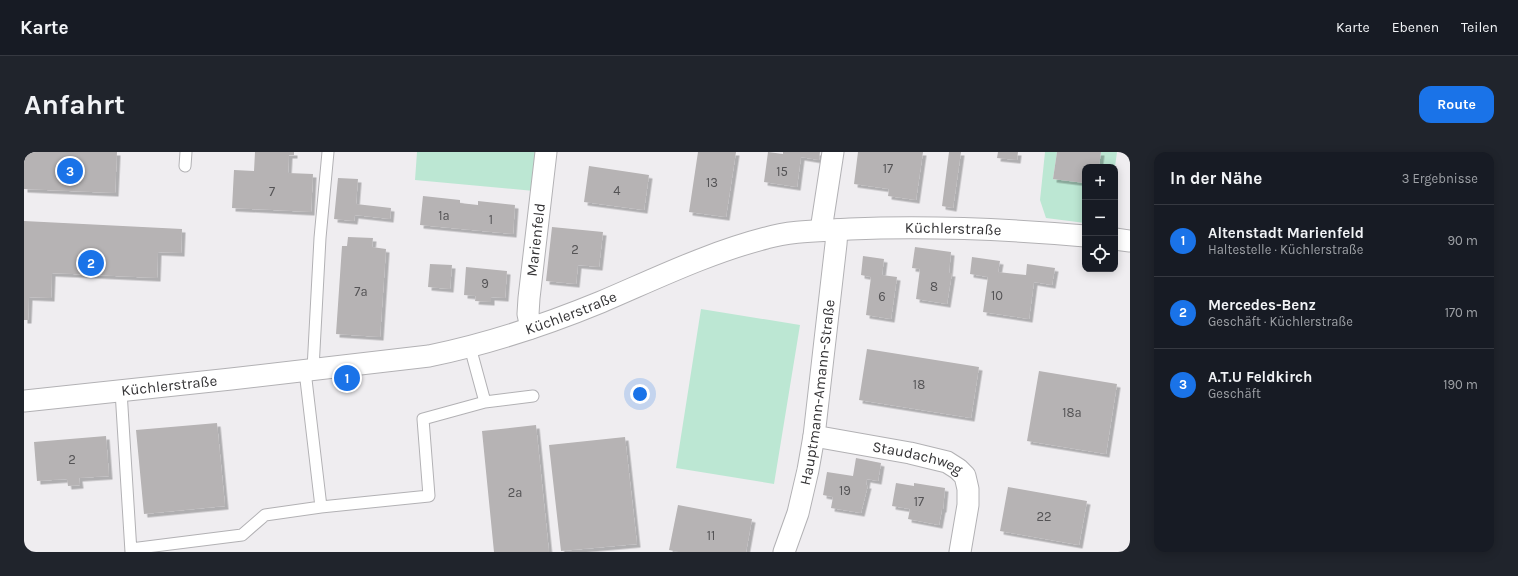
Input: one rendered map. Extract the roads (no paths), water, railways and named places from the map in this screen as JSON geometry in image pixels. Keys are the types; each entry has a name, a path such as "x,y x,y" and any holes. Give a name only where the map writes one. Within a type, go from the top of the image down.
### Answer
{"street":[{"name":"Marienfeld","path":"531,328 528,306 546,152"},
{"path":"829,230 833,152"},
{"name":"Küchlerstraße","path":"24,401 429,356 470,347 531,328 600,302 666,272 767,237 829,230 883,228 1026,231 1082,236"},
{"name":"Hauptmann-Amann-Straße","path":"784,552 798,513 814,436 836,244 829,230"},
{"path":"1118,239 1130,241"},
{"name":"Staudachweg","path":"814,436 910,453 947,462 958,469 965,476 968,489 968,505 960,552"}],"lane":[{"path":"185,166 186,152"},
{"path":"321,507 309,370 328,152"},
{"path":"470,347 485,402"},
{"path":"121,391 131,550 242,535 265,515 321,507 430,496 422,419 485,402 533,396"}],"place":[{"name":"A.T.U Feldkirch","path":"70,171"},
{"name":"Mercedes-Benz","path":"91,263"},
{"name":"Altenstadt Marienfeld","path":"347,378"}]}
